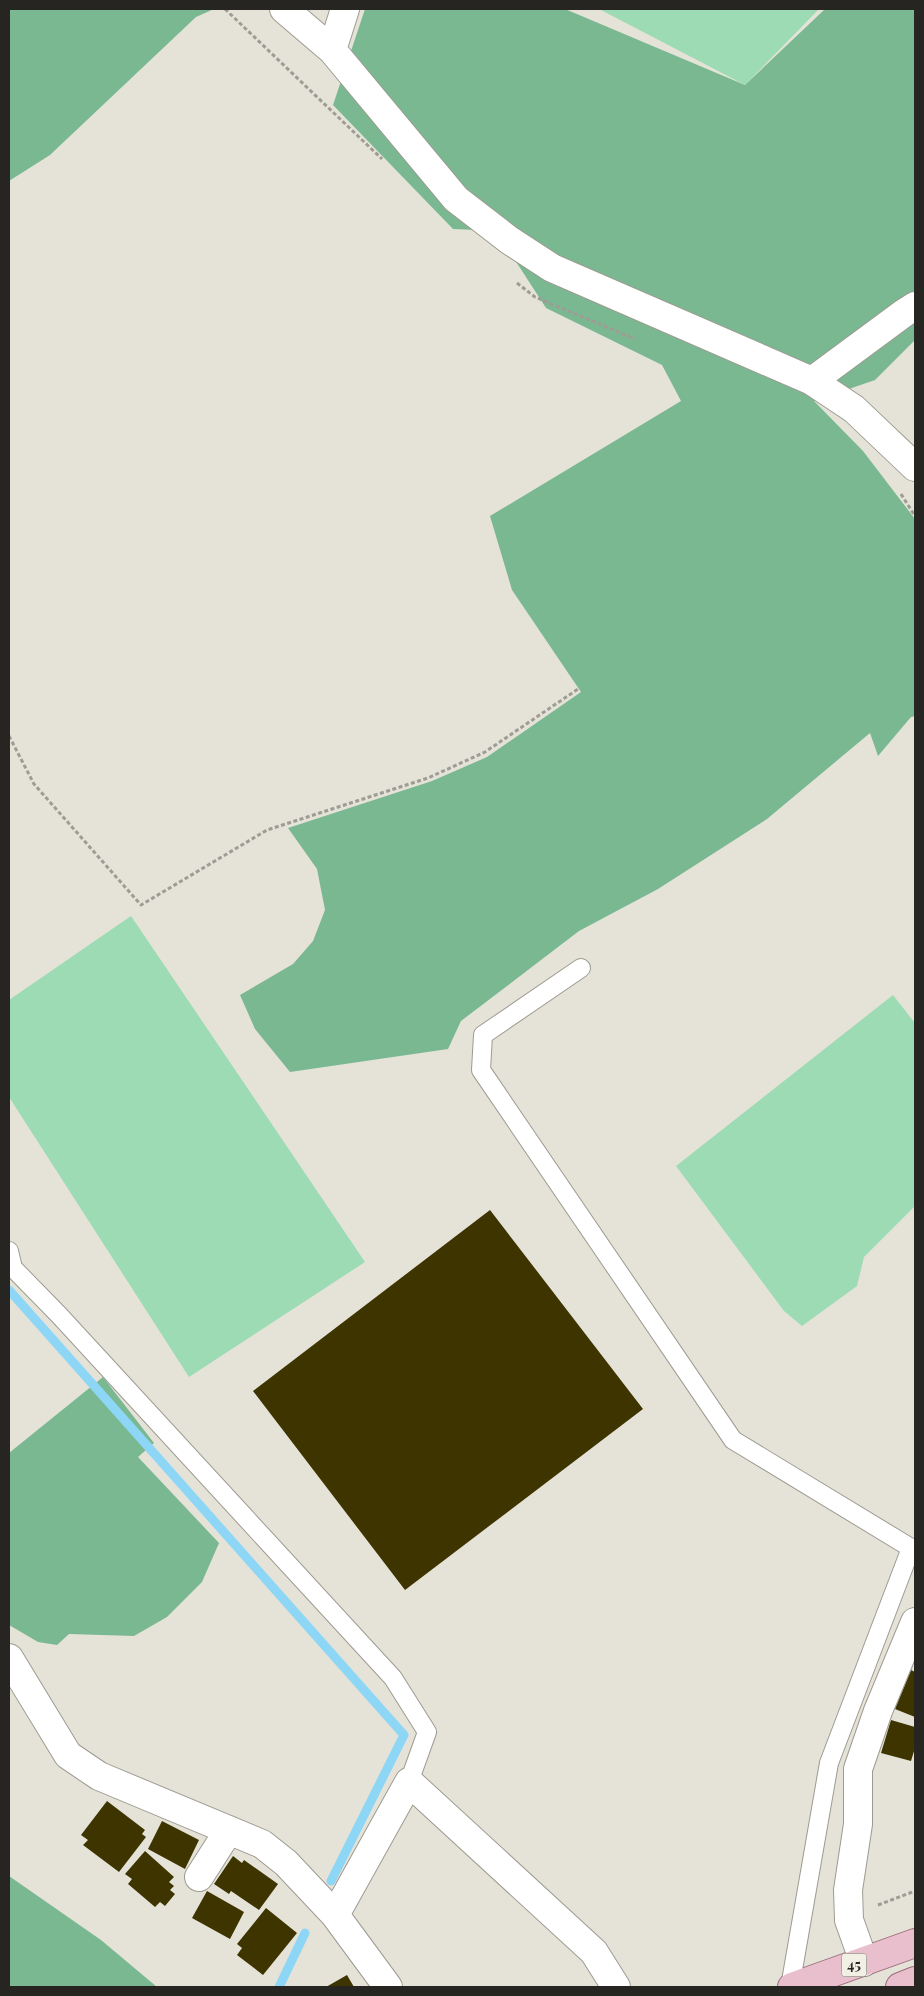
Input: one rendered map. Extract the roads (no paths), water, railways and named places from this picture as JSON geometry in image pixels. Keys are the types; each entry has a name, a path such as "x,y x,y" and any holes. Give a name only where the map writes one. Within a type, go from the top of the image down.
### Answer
{"main road":[{"name":"45","path":"791,1987 915,1943"},
{"path":"900,1987 915,1981"}],"street":[{"path":"284,9 332,50 456,199 509,240 552,268 812,381 854,409 915,467"},
{"path":"332,50 345,9"},
{"path":"812,381 915,306"},
{"path":"864,1962 849,1916 848,1890 858,1824 858,1769 878,1711 910,1651 915,1622"},
{"path":"9,1658 68,1755 99,1776 262,1844 286,1863 335,1915 388,1987"},
{"path":"335,1915 409,1782 594,1952 616,1987"},
{"path":"199,1877 229,1830"}],"lane":[{"path":"581,968 483,1035 481,1070 733,1440 912,1548 829,1763 791,1987"},
{"path":"9,1251 13,1268 66,1322 393,1678 427,1732 409,1782"}],"waterway":[{"path":"9,1290 404,1735 331,1881"},
{"path":"279,1987 305,1933"}]}
